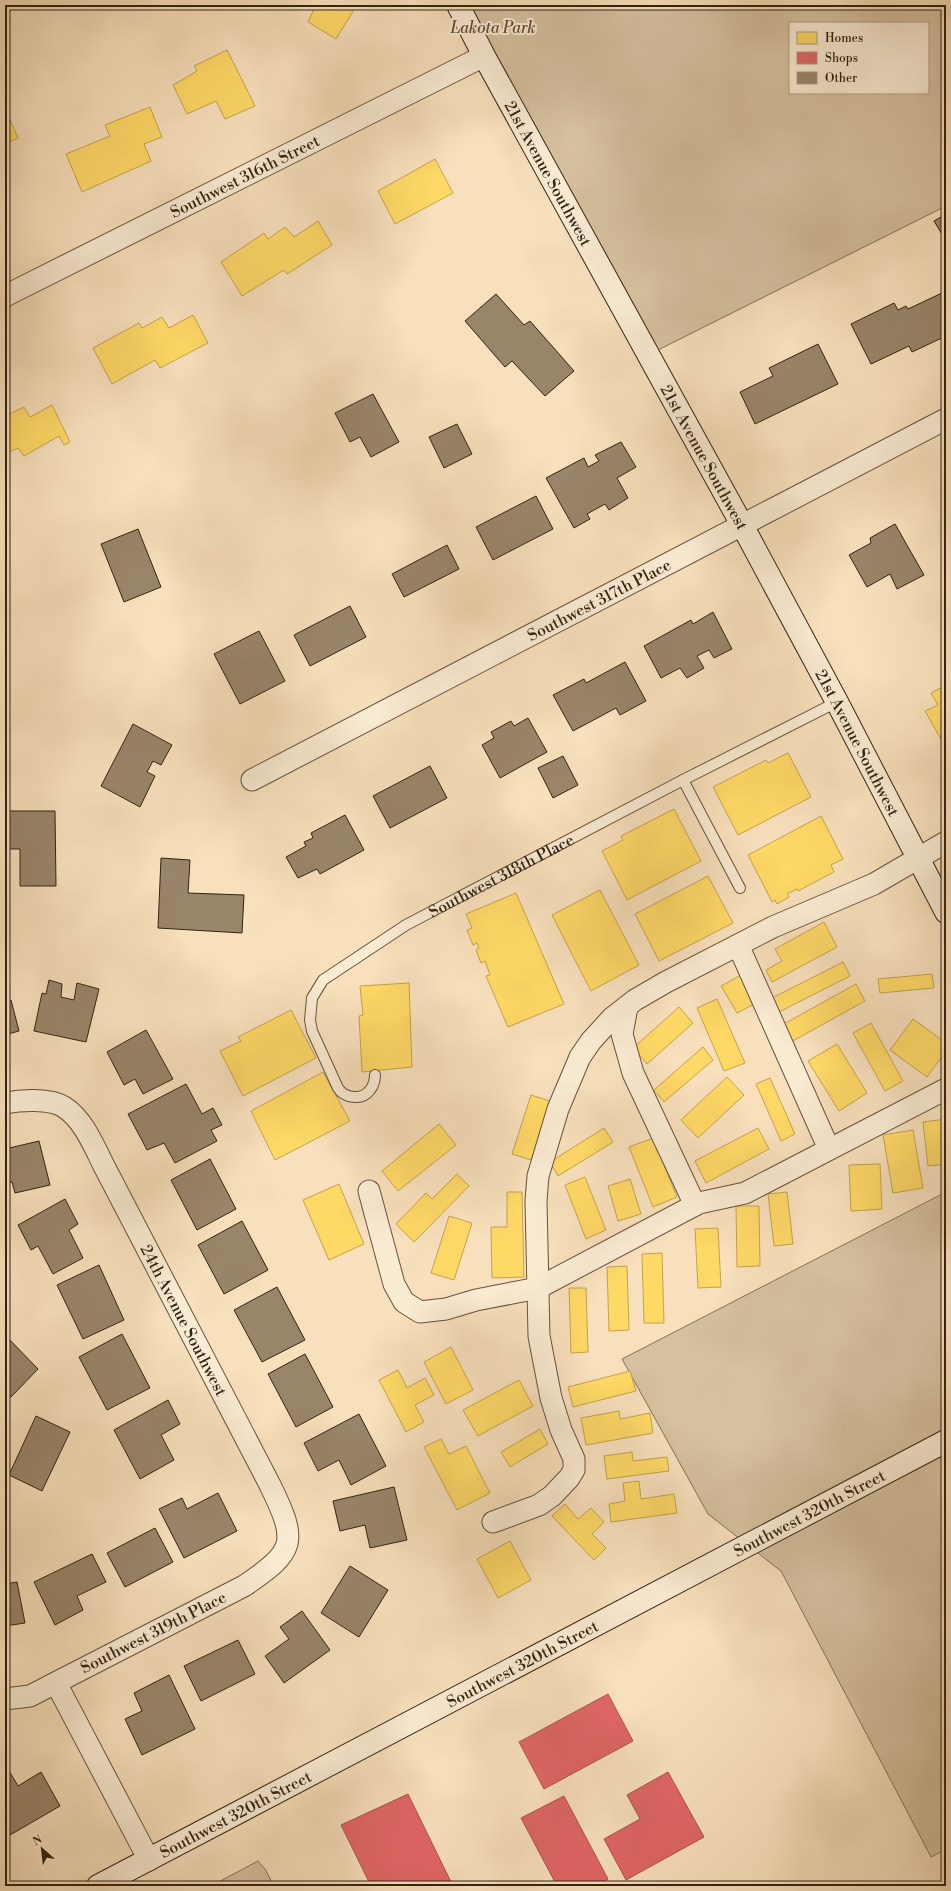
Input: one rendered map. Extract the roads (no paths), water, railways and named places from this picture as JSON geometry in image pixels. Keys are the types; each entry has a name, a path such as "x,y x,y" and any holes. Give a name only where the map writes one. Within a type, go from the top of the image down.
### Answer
{"main road":[{"name":"21st Avenue Southwest","path":"458,5 484,56 742,525 837,702 946,912"},
{"name":"Southwest 320th Street","path":"98,1886 946,1441"}],"street":[{"name":"Southwest 316th Street","path":"5,296 484,56"},
{"name":"Southwest 317th Place","path":"252,780 946,418"},
{"path":"493,1522 539,1505 552,1496 569,1478 574,1470 574,1459 561,1430 551,1398 539,1336 536,1234 538,1176 558,1109 580,1057 591,1041 612,1018 666,982 804,913 874,884 946,842"},
{"path":"738,945 829,1149"},
{"path":"627,1007 622,1034 633,1073 695,1205"},
{"path":"369,1191 394,1284 404,1302 420,1312 446,1309 476,1300 538,1288 695,1205 745,1193 946,1089"},
{"name":"24th Avenue Southwest","path":"5,1103 36,1101 62,1106 72,1114 79,1123 104,1166 263,1471 283,1513 288,1532 288,1544"},
{"name":"Southwest 319th Place","path":"5,1699 30,1696 244,1586 273,1565 280,1558 288,1544"},
{"path":"56,1683 149,1860"}],"lane":[{"name":"Southwest 318th Place","path":"375,1075 374,1083 370,1091 360,1096 349,1097 342,1094 338,1088 312,1030 310,1020 312,998 317,987 323,980 406,925 837,702"},
{"path":"684,780 740,888"}],"park label":[{"name":"Lakota Park","path":"493,27"}]}
